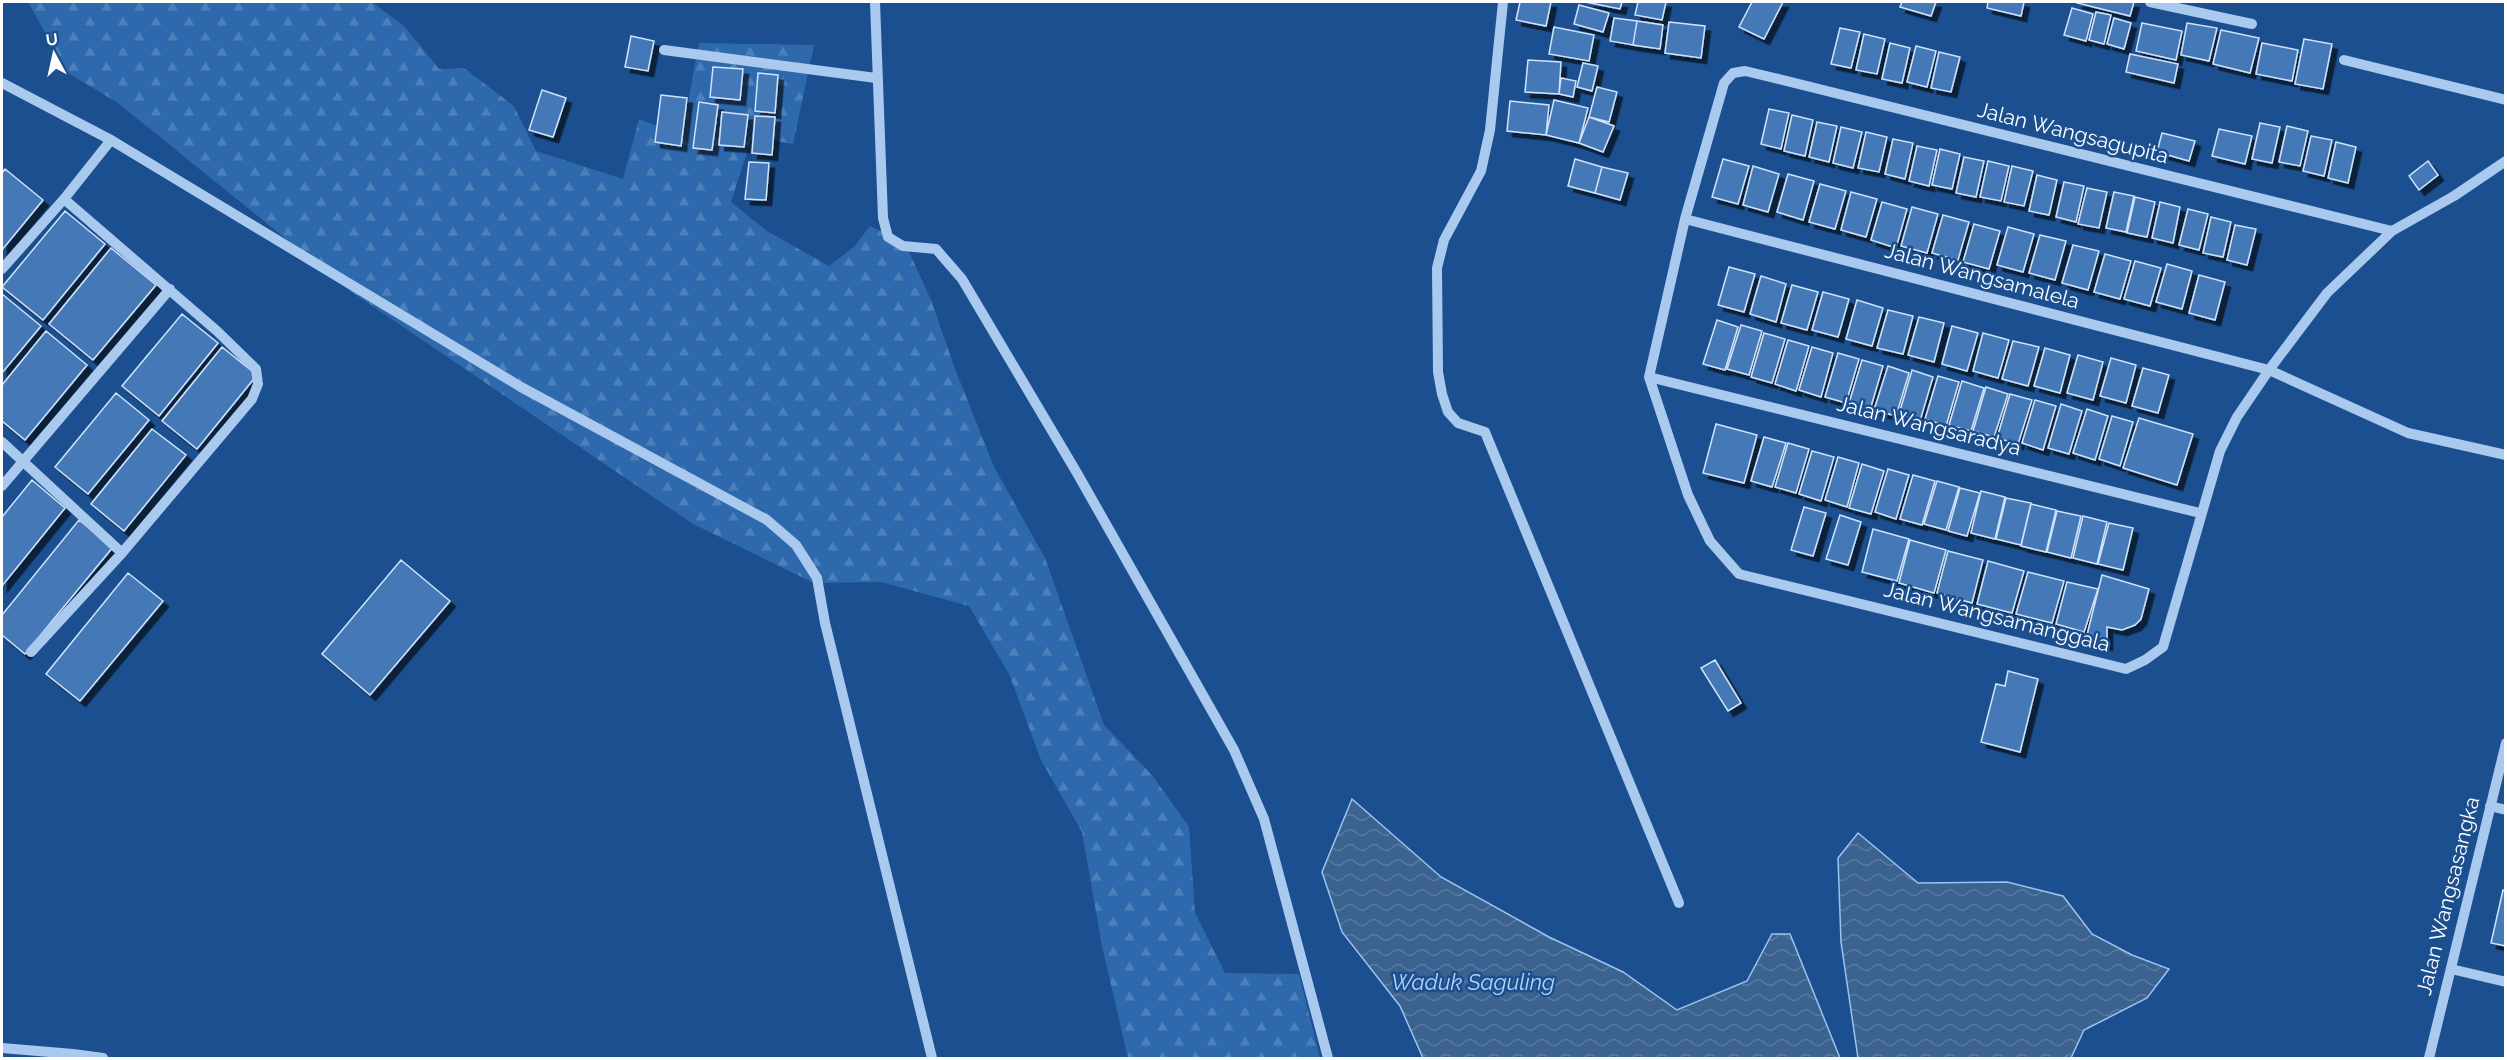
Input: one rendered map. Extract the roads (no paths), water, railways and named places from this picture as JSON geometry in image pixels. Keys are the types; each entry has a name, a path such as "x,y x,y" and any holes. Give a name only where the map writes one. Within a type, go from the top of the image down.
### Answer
{"street":[{"path":"875,2 876,78 883,219 888,237 903,246 936,249 962,279 1077,473 1234,750 1264,819 1328,1059"},
{"path":"1503,2 1491,130 1481,171 1444,240 1437,268 1438,372 1442,394 1448,412 1458,423 1485,432 1679,903"},
{"path":"2150,2 2252,24"},
{"path":"664,50 876,78"},
{"path":"2344,60 2505,100"},
{"name":"Jalan Wangsagupita","path":"1685,219 1724,83 1733,73 1745,71 2392,231"},
{"path":"2,83 111,140 521,387 767,520 796,545 817,578 825,623 932,1059"},
{"path":"2,268 64,199 111,140"},
{"name":"Jalan Wangsamanggala","path":"1649,377 1689,495 1710,541 1739,574 2126,669 2145,660 2163,647 2200,513 2220,451 2237,417 2269,370 2327,293 2392,231 2454,196 2505,161"},
{"path":"31,652 122,553 252,399 258,384 256,369 170,290 64,199"},
{"path":"1649,377 1685,219"},
{"name":"Jalan Wangsamalela","path":"1685,219 2269,370 2408,433 2505,455"},
{"path":"2,486 170,290"},
{"name":"Jalan Wangsaradya","path":"1649,377 2200,513"},
{"path":"2,442 122,553"},
{"name":"Jalan Wangsasangka","path":"2429,1059 2505,742"},
{"path":"2490,806 2505,810"},
{"path":"2451,969 2505,982"},
{"path":"2,1048 103,1059"}],"water":[{"name":"Waduk Saguling","path":"1352,799 1441,877 1549,937 1623,972 1677,1010 1747,981 1772,934 1790,934 1840,1058 1423,1058 1400,1006 1342,932 1322,872"},
{"path":"1858,833 1918,883 2007,882 2063,896 2092,934 2132,955 2169,969 2147,998 2084,1030 2071,1058 1858,1058 1841,942 1838,858"}]}
